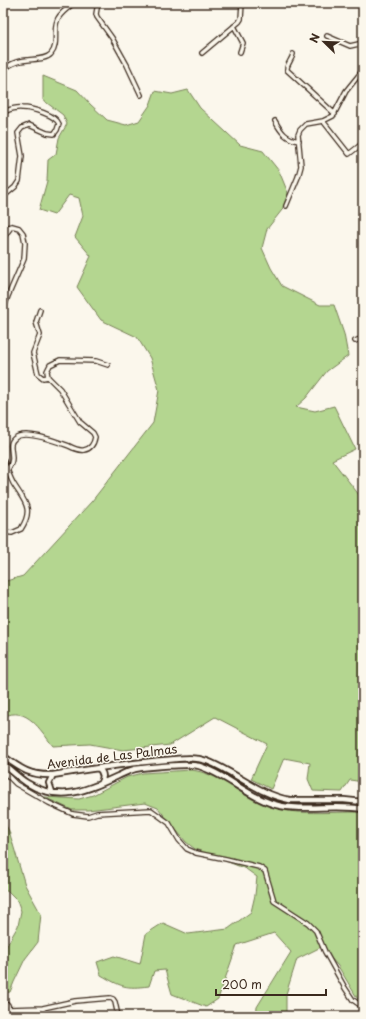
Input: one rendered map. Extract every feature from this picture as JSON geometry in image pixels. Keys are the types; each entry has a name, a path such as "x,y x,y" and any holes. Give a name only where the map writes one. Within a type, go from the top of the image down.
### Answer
{"main road":[{"name":"Avenida de Las Palmas","path":"3,756 18,767 33,774 53,775 134,762 197,758 214,764 263,792 282,799 344,800 363,802"},
{"name":"Avenida de Las Palmas","path":"3,764 28,783 52,792 75,792 88,790 129,771 195,765 211,771 260,798 280,806 294,808 363,809"},
{"path":"98,768 102,772 103,776 100,784"},
{"path":"52,792 50,783 53,775"}],"street":[{"path":"3,71 8,65 18,61 44,58 51,54 55,45 57,20 73,3"},
{"path":"98,3 96,14 97,17 112,38 141,95"},
{"path":"202,53 241,19 242,3"},
{"path":"234,26 243,43 240,52"},
{"path":"327,36 350,46 363,44"},
{"path":"293,54 292,59 287,66 287,70 335,114"},
{"path":"286,206 301,166 298,135 303,126 329,119 335,114 346,91 363,70"},
{"path":"3,112 12,108 23,108 50,116 59,124 58,130 54,134 47,133 29,125 22,128 18,133 22,156 19,180 15,187 3,197"},
{"path":"323,121 349,154 363,143"},
{"path":"275,122 282,133 288,138 299,141"},
{"path":"3,238 12,226"},
{"path":"3,228 12,226 19,228 23,233 25,243 24,259 3,311"},
{"path":"40,310 36,322 40,335 33,353 38,374 43,378 48,377"},
{"path":"355,341 363,338"},
{"path":"8,469 12,457 11,443 13,439 18,436 25,435 43,438 80,450 88,448 93,444 95,437 93,433 80,422 60,389 48,377 48,371 50,365 60,360 96,361 108,365"},
{"path":"3,459 12,482 26,503 28,515 21,529 12,533 3,532"},
{"path":"3,764 7,775 16,784 49,803 73,814 88,816 97,813 151,810 169,823 179,840 187,849 196,853 254,866 265,871 274,901 308,923 316,931 344,988 353,1000 363,1007"},
{"path":"8,1009 43,1008 75,1001 110,998 114,999 118,1016"},
{"path":"4,1004 8,1005 10,1016"},
{"path":"43,1008 45,1016"}],"green space":[{"path":"43,76 77,90 107,120 126,125 139,121 150,105 155,91 172,94 188,90 200,108 240,145 263,151 279,171 288,193 282,210 267,229 262,248 271,268 282,286 320,305 334,305 344,334 348,356 327,371 306,398 296,407 315,411 334,406 355,449 332,460 363,500 363,782 350,780 342,792 313,791 308,779 310,763 284,758 271,789 251,779 267,744 215,717 170,745 123,750 90,744 53,746 38,727 26,717 19,714 12,714 3,717 3,582 23,576 92,501 153,423 159,390 150,358 137,337 101,320 77,287 91,256 75,237 83,216 79,198 69,195 54,215 39,210 47,181 48,160 56,154 59,138 67,124 63,115 43,100"},
{"path":"191,770 219,779 253,800 273,808 296,812 363,813 363,1005 359,1001 338,966 321,947 297,959 286,994 286,1016 256,1016 257,1007 291,952 274,933 237,945 218,999 206,1007 172,994 165,970 154,971 149,986 141,987 124,986 101,975 97,962 114,956 140,964 146,934 163,923 188,934 228,929 251,912 257,877 246,869 195,849 186,842 158,808 145,803 88,810 72,810 44,797 79,799 93,795 127,777 143,773"},
{"path":"3,820 9,831 25,885 41,914 38,942 25,959 10,992 3,993 3,952 18,926 21,911 17,900 8,891 3,891"}]}
